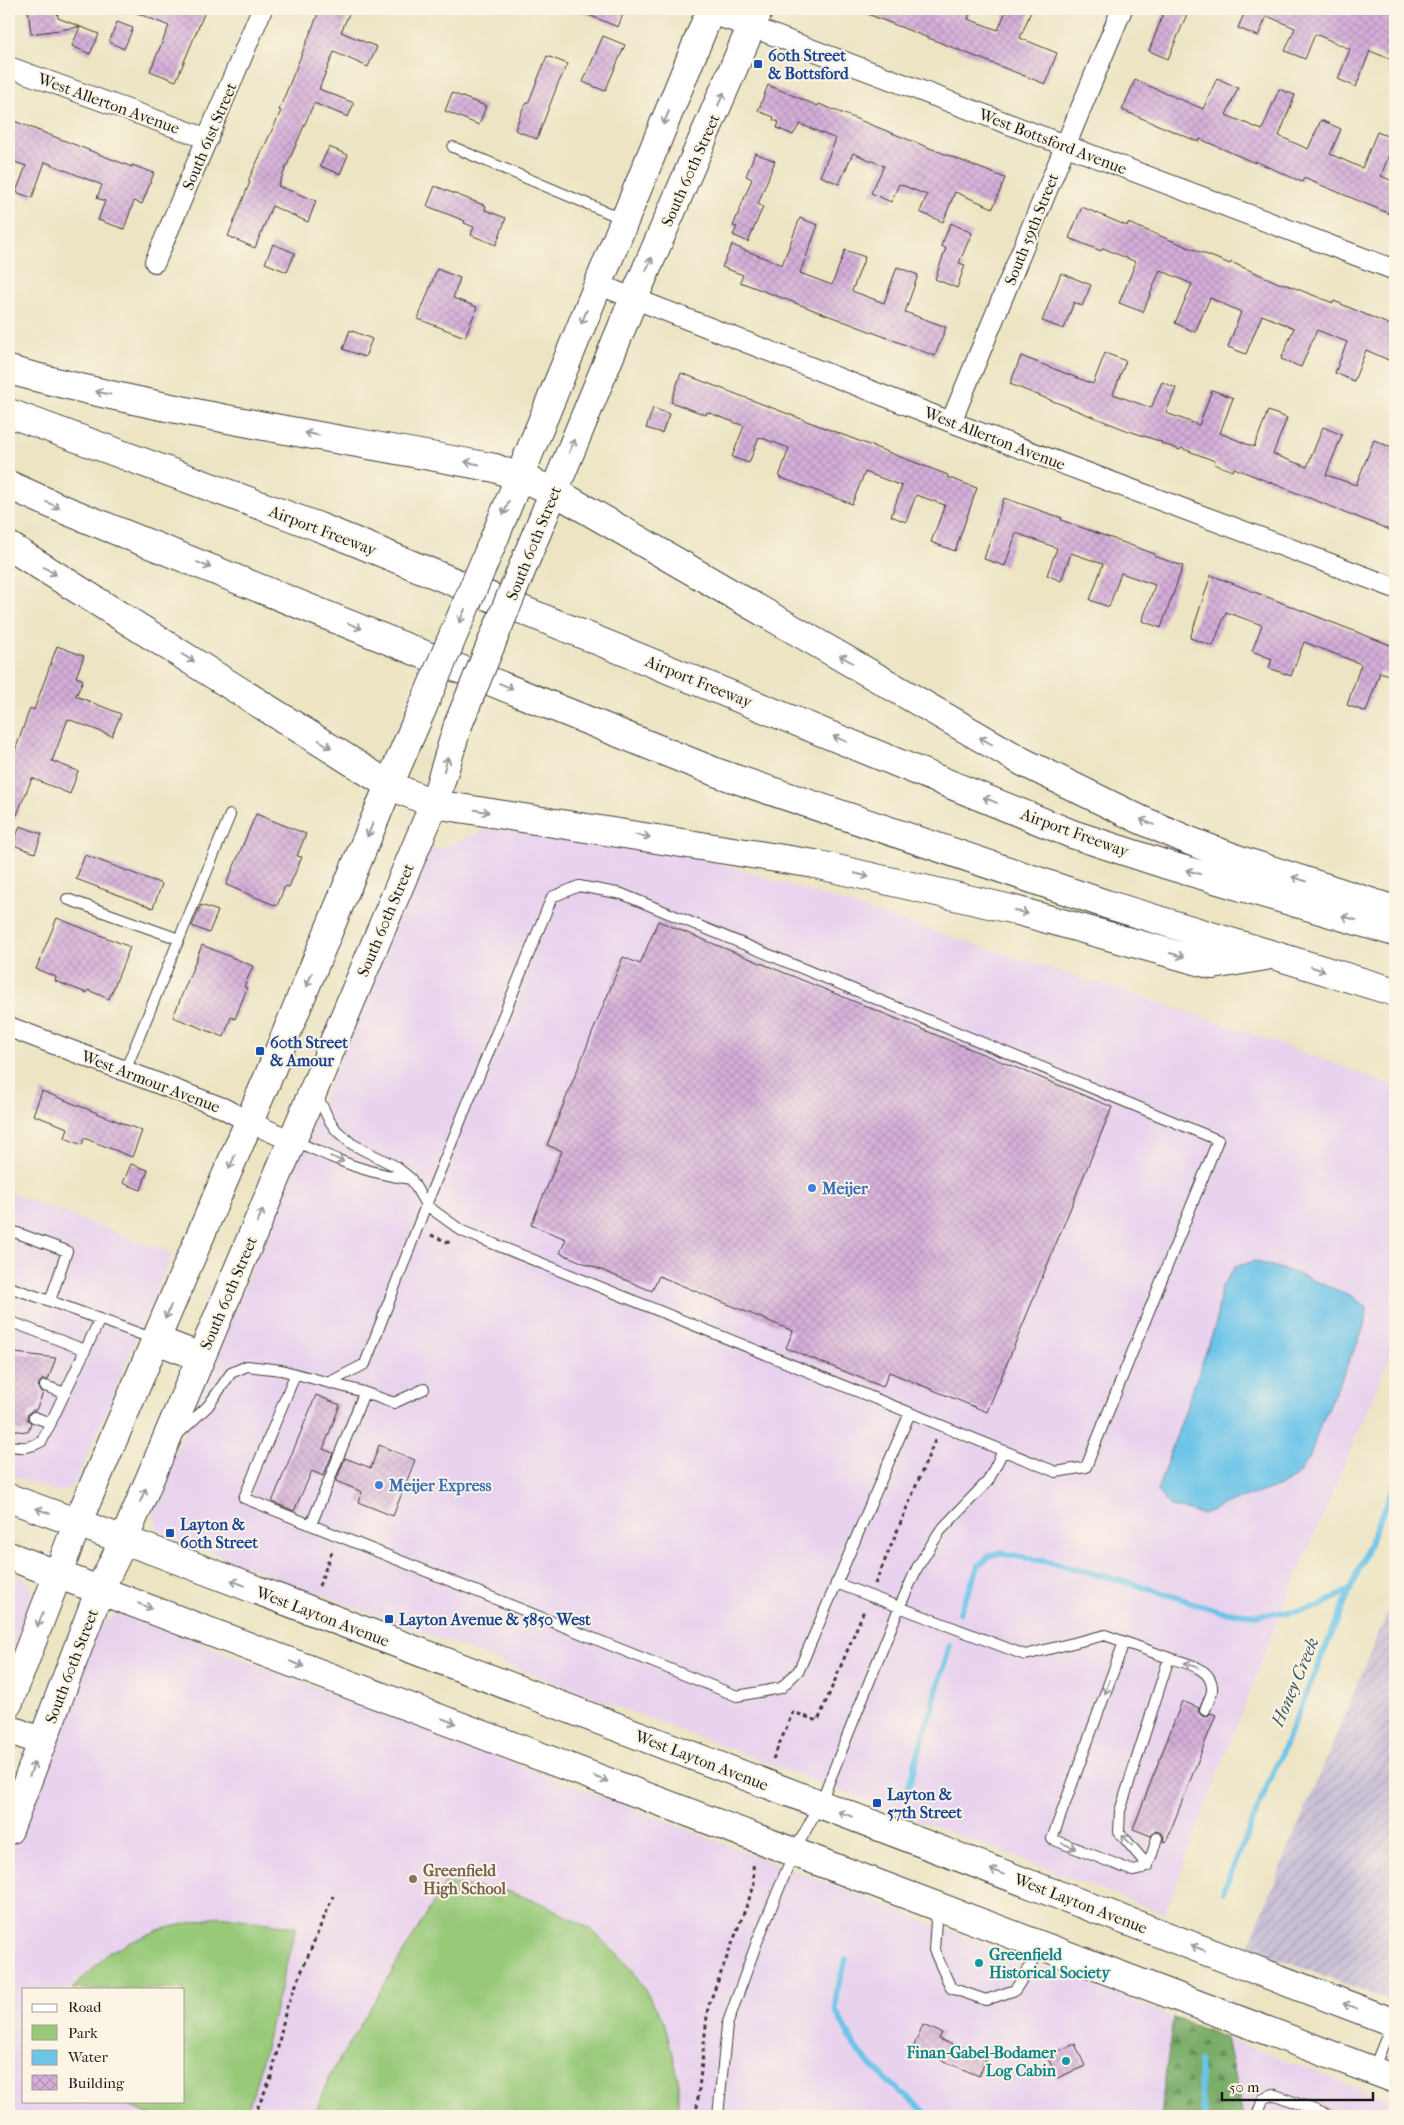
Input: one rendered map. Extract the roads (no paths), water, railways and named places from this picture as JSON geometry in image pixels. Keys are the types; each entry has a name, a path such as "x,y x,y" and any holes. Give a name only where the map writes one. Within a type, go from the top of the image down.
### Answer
{"main road":[{"path":"10,1695 77,1524 249,1122 494,539 518,476 710,11"},
{"name":"South 60th Street","path":"9,1830 100,1589 124,1540 434,804 458,725 528,554 634,298 756,18"},
{"path":"9,370 142,402 495,468 518,476 554,491 1022,762 1139,819 1190,841 1240,860 1395,910"},
{"name":"Airport Freeway","path":"9,413 319,527 1072,834 1164,864 1395,932"},
{"path":"9,484 60,508 718,773 1087,898 1271,956 1395,992"},
{"path":"9,546 389,785 434,804 815,864 1011,909 1214,965 1271,956"},
{"path":"156,1340 201,1357"},
{"name":"West Layton Avenue","path":"9,1498 1394,2019"},
{"path":"9,1556 1384,2075"},
{"path":"9,1729 42,1742"}],"street":[{"name":"South 61st Street","path":"155,262 262,9"},
{"name":"South 59th Street","path":"951,422 1122,9"},
{"name":"West Bottsford Avenue","path":"710,11 756,18 1066,146 1395,270"},
{"name":"West Allerton Avenue","path":"9,67 208,139"},
{"name":"West Allerton Avenue","path":"597,284 951,422 1395,588"},
{"name":"West Armour Avenue","path":"9,1026 223,1108 249,1122 292,1140"}],"lane":[{"path":"453,147 624,219"},
{"path":"125,1071 230,815"},
{"path":"314,1089 328,1120 337,1131 352,1144 395,1166 411,1179 426,1205 462,1231 1056,1472 1086,1467 1218,1140 622,894 579,886 552,897 426,1205 365,1364 330,1382"},
{"path":"67,899 179,939"},
{"path":"292,1140 317,1149 336,1159 393,1177 411,1179"},
{"path":"9,1230 67,1251 50,1301"},
{"path":"9,1286 156,1340"},
{"path":"9,1445 18,1448 35,1446 42,1441 100,1319"},
{"path":"9,1321 85,1350"},
{"path":"162,1450 208,1406 231,1373 247,1366 260,1366 330,1382 394,1403 424,1389"},
{"path":"295,1374 244,1498 737,1696 781,1688 799,1670 910,1413"},
{"path":"45,1386 65,1393"},
{"path":"311,1525 364,1392"},
{"path":"34,1417 51,1423"},
{"path":"718,2116 727,2025 757,1942 794,1852 820,1804 917,1568 940,1531 988,1481 1004,1451"},
{"path":"836,1583 1025,1655 1105,1635 1199,1668 1209,1676 1212,1691 1205,1710"},
{"path":"1124,1642 1052,1839 1133,1870 1141,1870 1148,1866 1157,1838"},
{"path":"1148,1866 1119,1832 1120,1811 1169,1658"},
{"path":"937,1906 934,1950 951,1988 986,2000 1015,1990 1043,1946"},
{"path":"1384,2075 1394,2019"},
{"path":"1257,2116 1263,2099 1273,2094 1330,2116"}],"water":[{"path":"1254,1261 1292,1272 1352,1296 1367,1308 1364,1327 1318,1431 1309,1459 1296,1476 1280,1486 1202,1514 1171,1507 1157,1491 1216,1323 1221,1288 1235,1267"}],"waterway":[{"name":"Honey Creek","path":"1223,1892 1395,1483"},
{"path":"960,1612 979,1565 990,1556 1000,1553 1043,1561 1127,1582 1220,1611 1256,1615 1297,1611 1320,1606 1349,1590"},
{"path":"908,1789 950,1645"},
{"path":"846,1959 836,1993 836,2011 858,2052 890,2083 930,2116"},
{"name":"Honey Creek","path":"1199,2061 1201,2098 1205,2116"}],"place":[{"name":"60th Street & Bottsford","path":"758,64"},
{"name":"60th Street & Amour","path":"260,1051"},
{"name":"Meijer","path":"812,1188"},
{"name":"Meijer Express","path":"379,1485"},
{"name":"Layton & 60th Street","path":"170,1533"},
{"name":"Layton Avenue & 5850 West","path":"389,1619"},
{"name":"Layton & 57th Street","path":"877,1803"},
{"name":"Greenfield High School","path":"413,1879"},
{"name":"Greenfield Historical Society","path":"979,1963"},
{"name":"Finan-Gabel-Bodamer Log Cabin","path":"1066,2061"}]}
